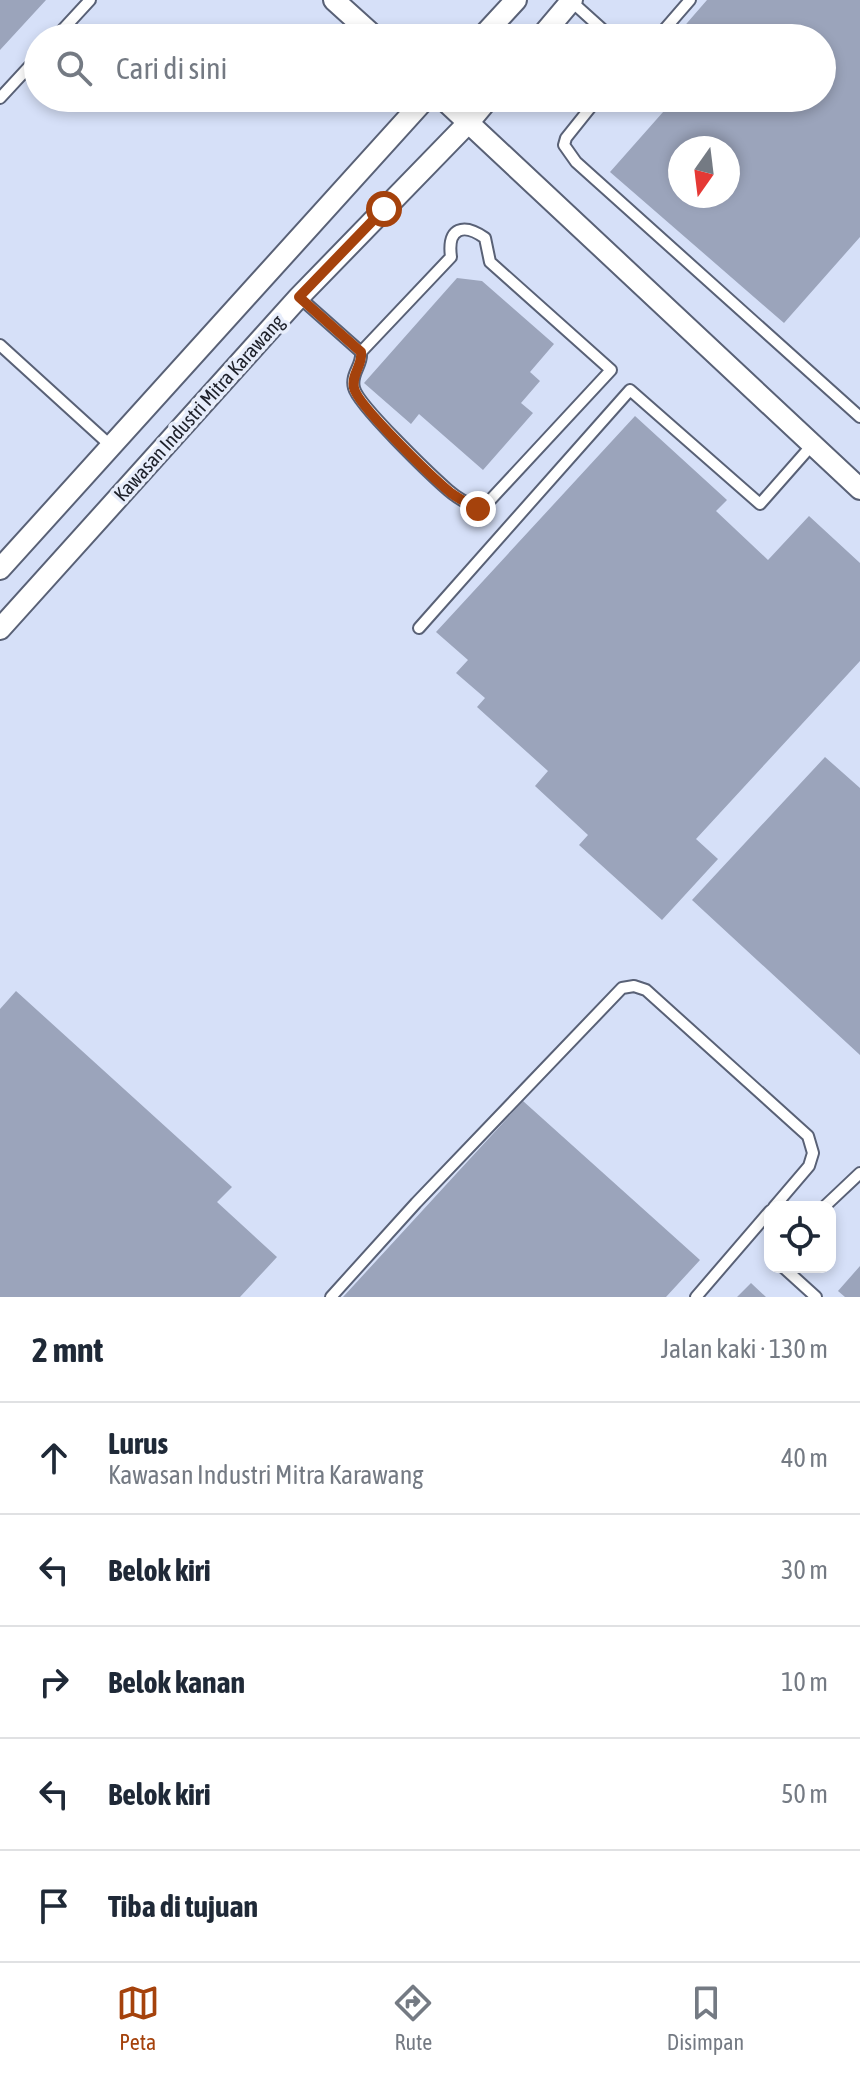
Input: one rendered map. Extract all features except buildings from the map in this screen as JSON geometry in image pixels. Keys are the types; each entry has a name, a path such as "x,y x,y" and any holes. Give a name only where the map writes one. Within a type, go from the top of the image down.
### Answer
{"street":[{"path":"334,0 361,24"},
{"path":"494,24 516,0"},
{"path":"552,24 571,1"},
{"name":"Kawasan Industri Mitra Karawang","path":"0,569 413,112"},
{"path":"458,112 860,489"},
{"name":"Kawasan Industri Mitra Karawang","path":"0,629 299,297 477,112"}],"lane":[{"path":"68,24 90,0"},
{"path":"669,24 690,0"},
{"path":"571,1 596,24"},
{"path":"0,98 24,72"},
{"path":"587,112 564,145 576,162 860,417"},
{"path":"299,297 361,352 362,360 353,380 354,392 387,430 451,492 481,510 611,370 490,262 485,238 466,228 457,231 451,239 451,257 361,352"},
{"path":"0,345 111,446"},
{"path":"419,628 630,390 760,504 812,445"},
{"path":"331,1297 416,1203 622,988 634,986 646,990 808,1136 813,1153 809,1166 779,1201"},
{"path":"830,1201 860,1173"},
{"path":"696,1297 764,1218"},
{"path":"790,1273 816,1297"}],"route":[{"path":"384,209 299,297 361,352 362,360 353,380 354,392 387,430 451,492 478,509"}]}
